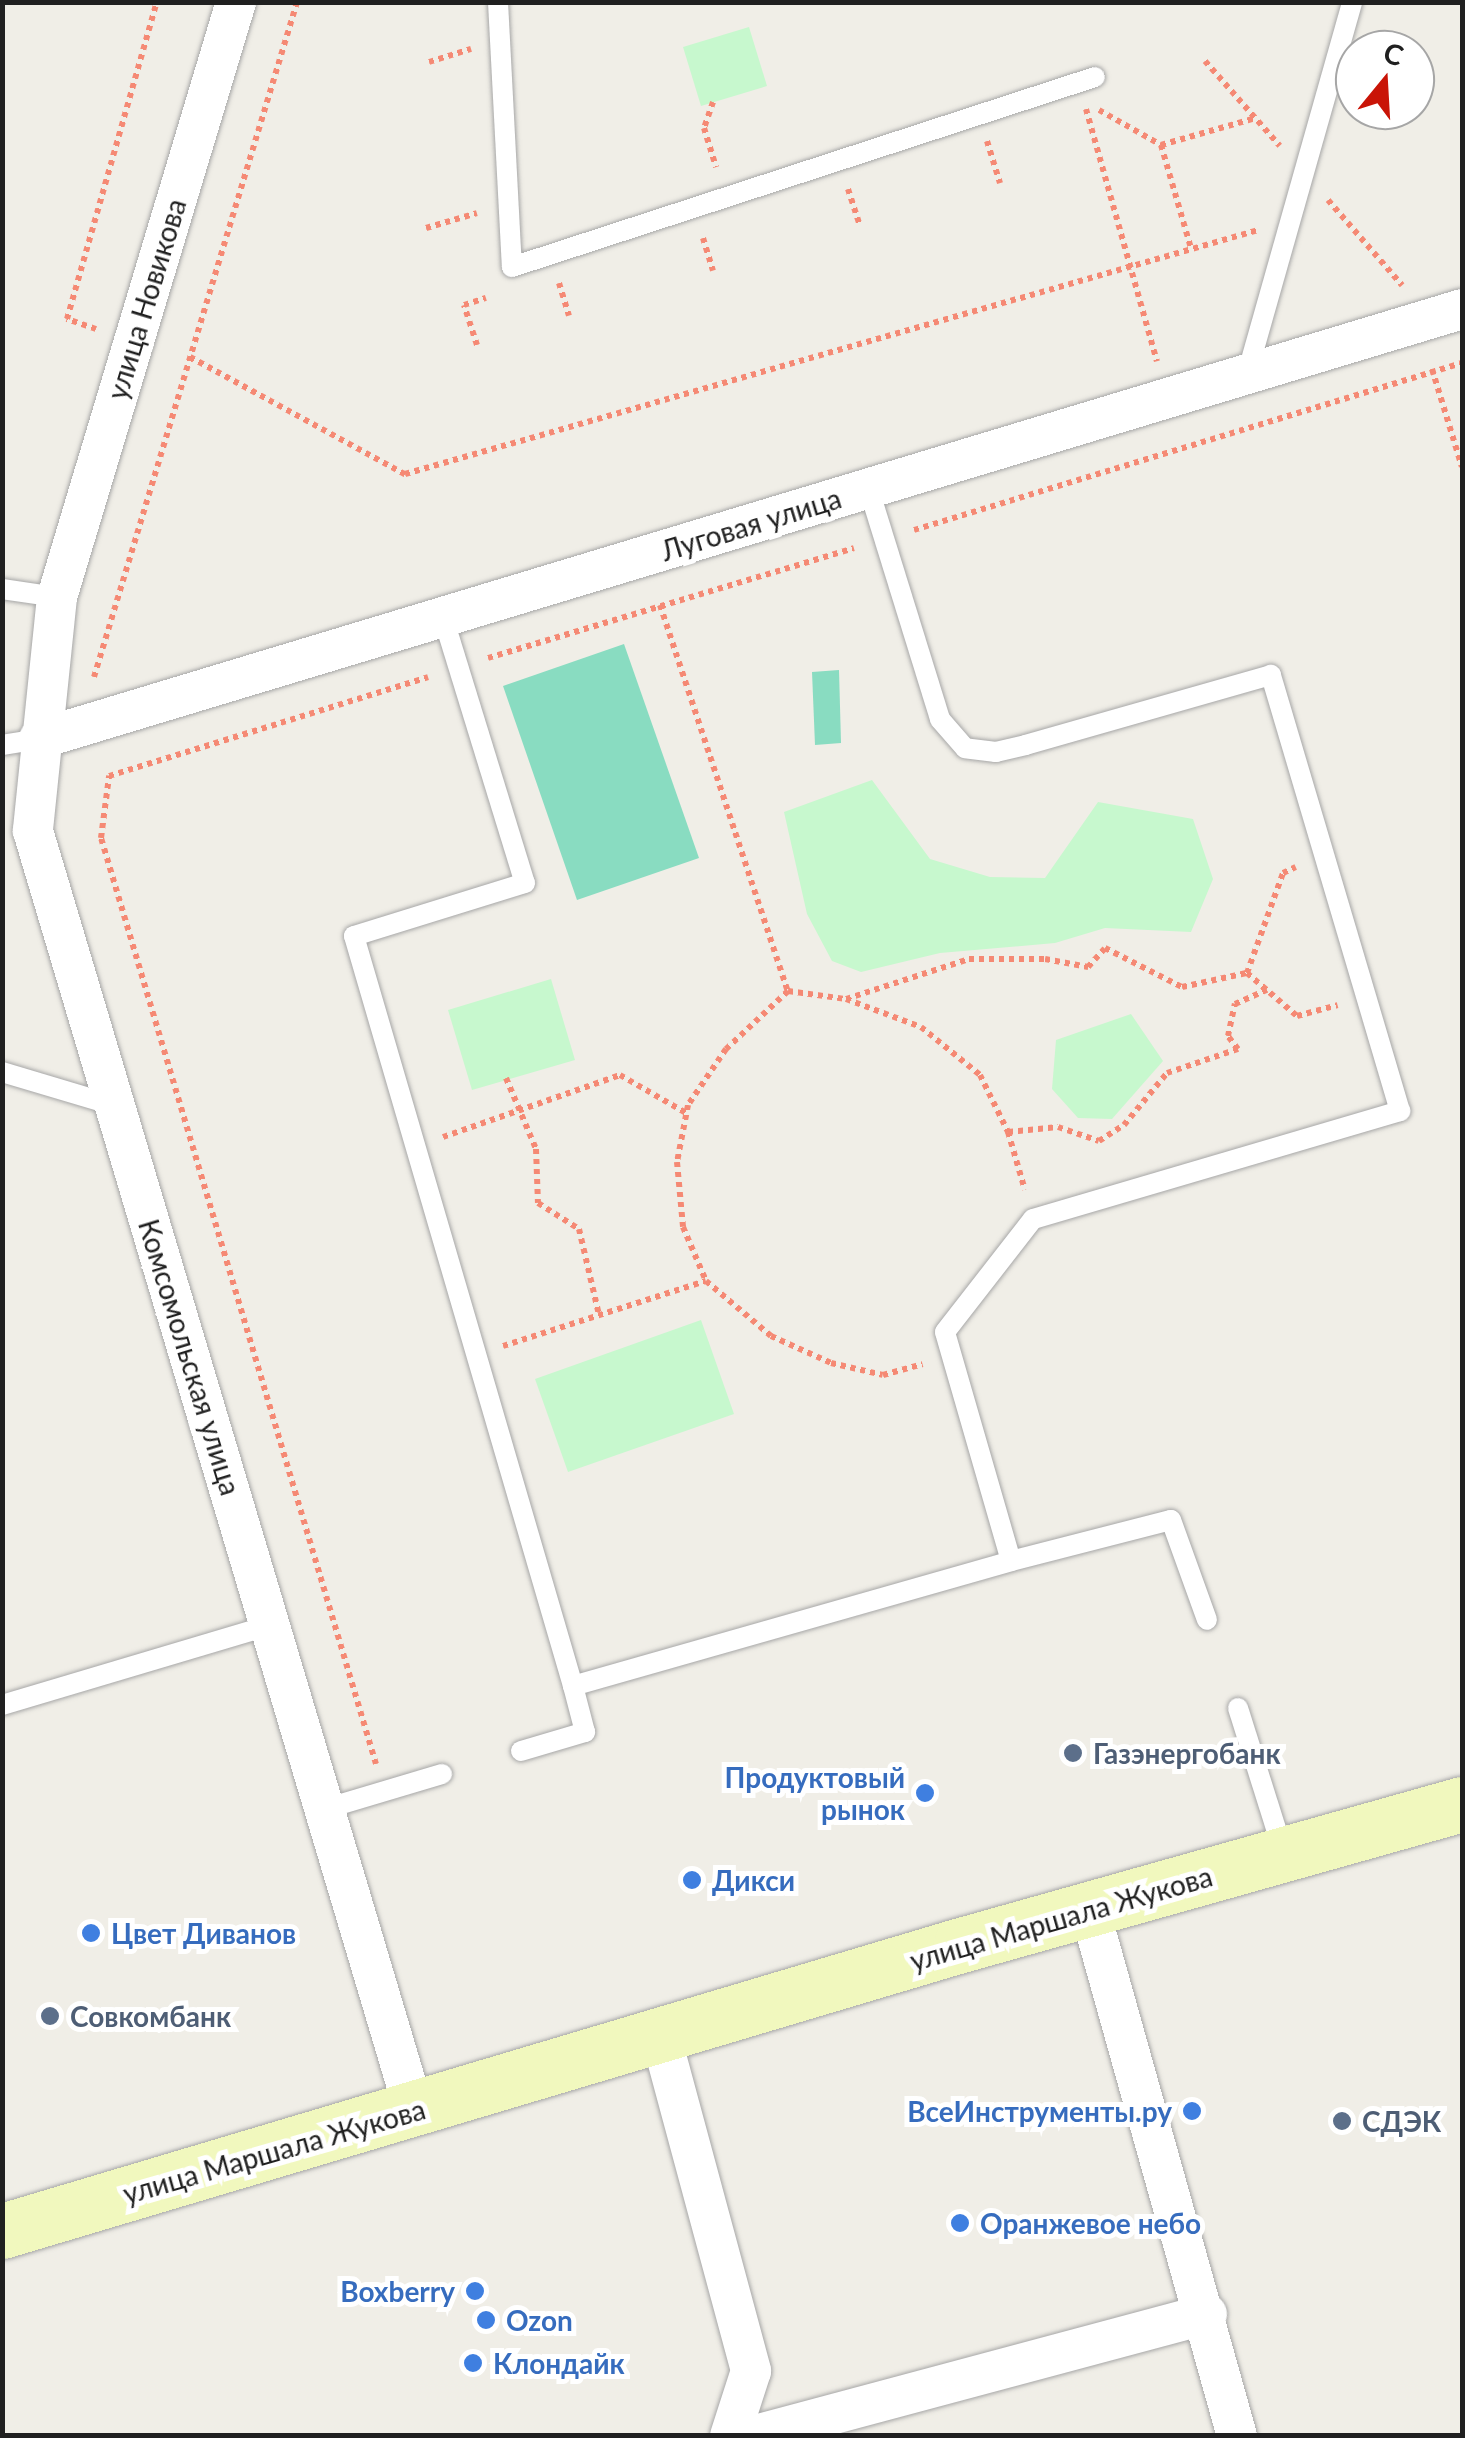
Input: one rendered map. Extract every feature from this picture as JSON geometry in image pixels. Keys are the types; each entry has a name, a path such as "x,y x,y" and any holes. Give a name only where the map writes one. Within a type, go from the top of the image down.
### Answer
{"main road":[{"name":"улица Маршала Жукова","path":"2,2232 1462,1804"}],"street":[{"name":"улица Новикова","path":"56,597 236,2"},
{"name":"Луговая улица","path":"21,742 1462,309"},
{"name":"Комсомольская улица","path":"56,597 21,742 32,831 328,1808 414,2110"},
{"path":"1090,1910 1207,2314 1237,2436"},
{"path":"661,2037 751,2371 730,2436"},
{"path":"752,2436 1207,2314"}],"lane":[{"path":"498,2 512,266 1095,76"},
{"path":"1247,374 1352,2"},
{"path":"869,489 940,719 964,748 996,752 1026,745 1270,675 1400,1111 1034,1219 945,1332 1012,1562"},
{"path":"2,589 56,597"},
{"path":"443,617 525,883 354,936 585,1732 521,1750"},
{"path":"2,1072 114,1105"},
{"path":"573,1686 1171,1520 1207,1620"},
{"path":"2,1705 273,1624"},
{"path":"1238,1708 1284,1854"},
{"path":"328,1808 442,1774"}],"path":[{"path":"102,331 67,319 157,2"},
{"path":"109,776 94,722 92,684 297,2"},
{"path":"429,62 475,48"},
{"path":"713,102 704,128 726,197"},
{"path":"1160,370 1084,103 1161,145 1256,118"},
{"path":"985,136 1000,183"},
{"path":"1161,145 1190,248"},
{"path":"846,180 860,226"},
{"path":"426,228 482,212"},
{"path":"190,358 405,474 1288,221"},
{"path":"700,228 713,270"},
{"path":"556,275 569,315"},
{"path":"477,344 464,305 486,298"},
{"path":"1433,371 1462,467"},
{"path":"644,556 788,991"},
{"path":"1247,973 1283,872 1324,856"},
{"path":"846,998 969,959 1045,959 1088,967 1105,948 1182,987 1247,973"},
{"path":"1247,973 1297,1016 1366,996"},
{"path":"1008,1132 1058,1127 1100,1141 1124,1126 1167,1074 1238,1050 1228,1036 1235,1004 1267,990"},
{"path":"952,1356 883,1375 831,1362 771,1336 706,1281 682,1226 677,1162 686,1113 726,1049 788,991 846,998 921,1027 980,1075 1008,1132 1034,1219"},
{"path":"415,1146 620,1075 686,1113"},
{"path":"506,1078 516,1114 536,1149 538,1203 579,1228 598,1315"},
{"path":"476,1355 706,1281"}],"green space":[{"path":"749,27 767,86 701,106 683,47"},
{"path":"624,644 699,858 577,900 503,686"},
{"path":"839,670 841,743 815,745 812,672"},
{"path":"872,780 930,859 990,877 1045,878 1098,802 1193,819 1213,879 1191,932 1105,928 1055,943 940,953 861,972 832,961 807,914 784,812"},
{"path":"551,979 575,1060 472,1090 448,1010"},
{"path":"1131,1014 1163,1061 1112,1119 1078,1118 1052,1089 1056,1040"},
{"path":"701,1320 734,1414 568,1472 535,1379"}],"place":[{"name":"Газэнергобанк","path":"1073,1753"},
{"name":"Продуктовый рынок","path":"925,1793"},
{"name":"Дикси","path":"692,1880"},
{"name":"Цвет Диванов","path":"91,1933"},
{"name":"Совкомбанк","path":"50,2016"},
{"name":"ВсеИнструменты.ру","path":"1192,2111"},
{"name":"СДЭК","path":"1342,2121"},
{"name":"Оранжевое небо","path":"960,2223"},
{"name":"Boxberry","path":"475,2291"},
{"name":"Ozon","path":"486,2320"},
{"name":"Клондайк","path":"473,2363"}]}
